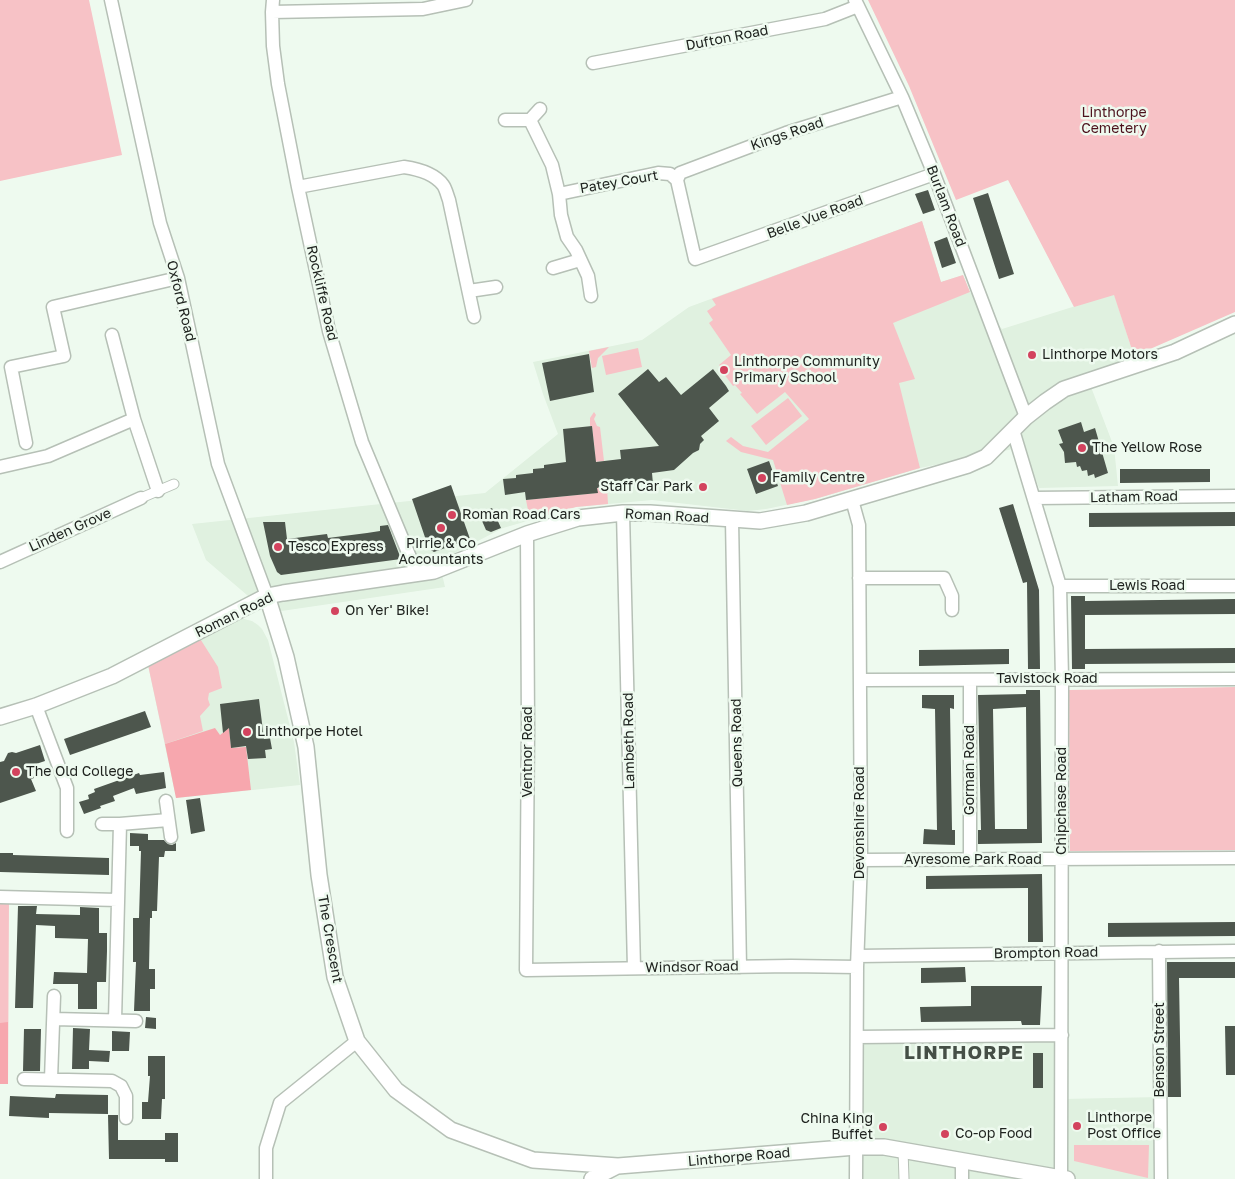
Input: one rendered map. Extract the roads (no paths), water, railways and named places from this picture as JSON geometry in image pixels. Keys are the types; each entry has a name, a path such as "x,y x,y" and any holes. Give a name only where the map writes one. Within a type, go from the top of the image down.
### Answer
{"street":[{"name":"Oxford Road","path":"111,0 160,223 178,278 218,464 267,596"},
{"path":"272,6 423,9 466,0"},
{"name":"Dufton Road","path":"593,63 825,20 857,3"},
{"name":"Burlam Road","path":"857,3 902,97 934,174 1026,417"},
{"name":"Rockliffe Road","path":"272,6 273,46 278,84 329,331 362,442 416,574"},
{"name":"Kings Road","path":"677,180 680,173 786,133 902,97"},
{"path":"505,120 530,120 540,109"},
{"path":"530,120 552,164 567,237 588,276 591,296"},
{"path":"298,187 404,167 419,169 434,178 443,185 449,200 474,317"},
{"name":"Patey Court","path":"559,194 658,173 670,174 677,180"},
{"name":"Belle Vue Road","path":"677,180 695,259 934,174"},
{"path":"553,268 580,260"},
{"path":"26,443 11,367 64,356 53,307 178,278"},
{"path":"469,291 496,287"},
{"name":"Roman Road","path":"0,717 36,706 112,676 267,596 283,592 434,571 527,534 578,518 623,513 650,513 760,521 796,515 852,500 968,465 986,456 1026,417 1064,389 1175,352 1235,324"},
{"path":"112,335 134,419 158,491"},
{"path":"0,468 48,456 134,419"},
{"name":"Chipchase Road","path":"1013,430 1060,586 1062,679 1063,1179"},
{"path":"141,498 174,484"},
{"name":"Latham Road","path":"1034,498 1235,496"},
{"name":"Linden Grove","path":"0,562 141,498"},
{"name":"Devonshire Road","path":"852,500 858,525 860,680 861,860 857,961 856,1179"},
{"name":"Lambeth Road","path":"623,513 634,968"},
{"name":"Queens Road","path":"732,520 740,967"},
{"name":"Ventnor Road","path":"526,970 527,534"},
{"path":"859,578 944,578 952,596 952,610"},
{"name":"Lewis Road","path":"1060,586 1235,586"},
{"name":"The Crescent","path":"267,596 286,658 306,747 319,875 335,977 357,1041 396,1090 451,1130 533,1160 618,1166"},
{"name":"Tavistock Road","path":"860,680 1235,679"},
{"name":"Gorman Road","path":"970,680 970,860"},
{"path":"36,706 67,788 67,831"},
{"path":"166,801 171,837"},
{"path":"102,824 168,820"},
{"path":"115,1020 120,824"},
{"name":"Ayresome Park Road","path":"861,860 1235,858"},
{"path":"0,896 118,900"},
{"name":"Benson Street","path":"1159,951 1160,1179"},
{"name":"Brompton Road","path":"857,961 1062,952 1235,951"},
{"name":"Windsor Road","path":"526,970 740,967 857,961"},
{"path":"50,1079 54,996"},
{"path":"54,1019 136,1022"},
{"path":"857,1037 1062,1035"},
{"path":"266,1179 266,1148 280,1103 357,1041"},
{"path":"24,1079 112,1081 121,1086 126,1096 126,1118"},
{"name":"Linthorpe Road","path":"618,1166 856,1147 884,1147 1063,1179"},
{"path":"903,1150 904,1179"},
{"path":"962,1160 962,1179"},
{"path":"592,1179 618,1166"}],"place":[{"name":"Linthorpe Motors","path":"1032,355"},
{"name":"Linthorpe Community Primary School","path":"724,370"},
{"name":"The Yellow Rose","path":"1082,448"},
{"name":"Family Centre","path":"762,478"},
{"name":"Staff Car Park","path":"703,487"},
{"name":"Roman Road Cars","path":"452,515"},
{"name":"Pirrie & Co Accountants","path":"441,528"},
{"name":"Tesco Express","path":"278,547"},
{"name":"On Yer' Bike!","path":"335,611"},
{"name":"Linthorpe Hotel","path":"247,732"},
{"name":"The Old College","path":"16,772"},
{"name":"Linthorpe Post Office","path":"1077,1126"},
{"name":"China King Buffet","path":"883,1127"},
{"name":"Co-op Food","path":"945,1134"}],"district":[{"name":"LINTHORPE","path":"964,1053"}],"park label":[{"name":"Linthorpe Cemetery","path":"1114,122"}]}
